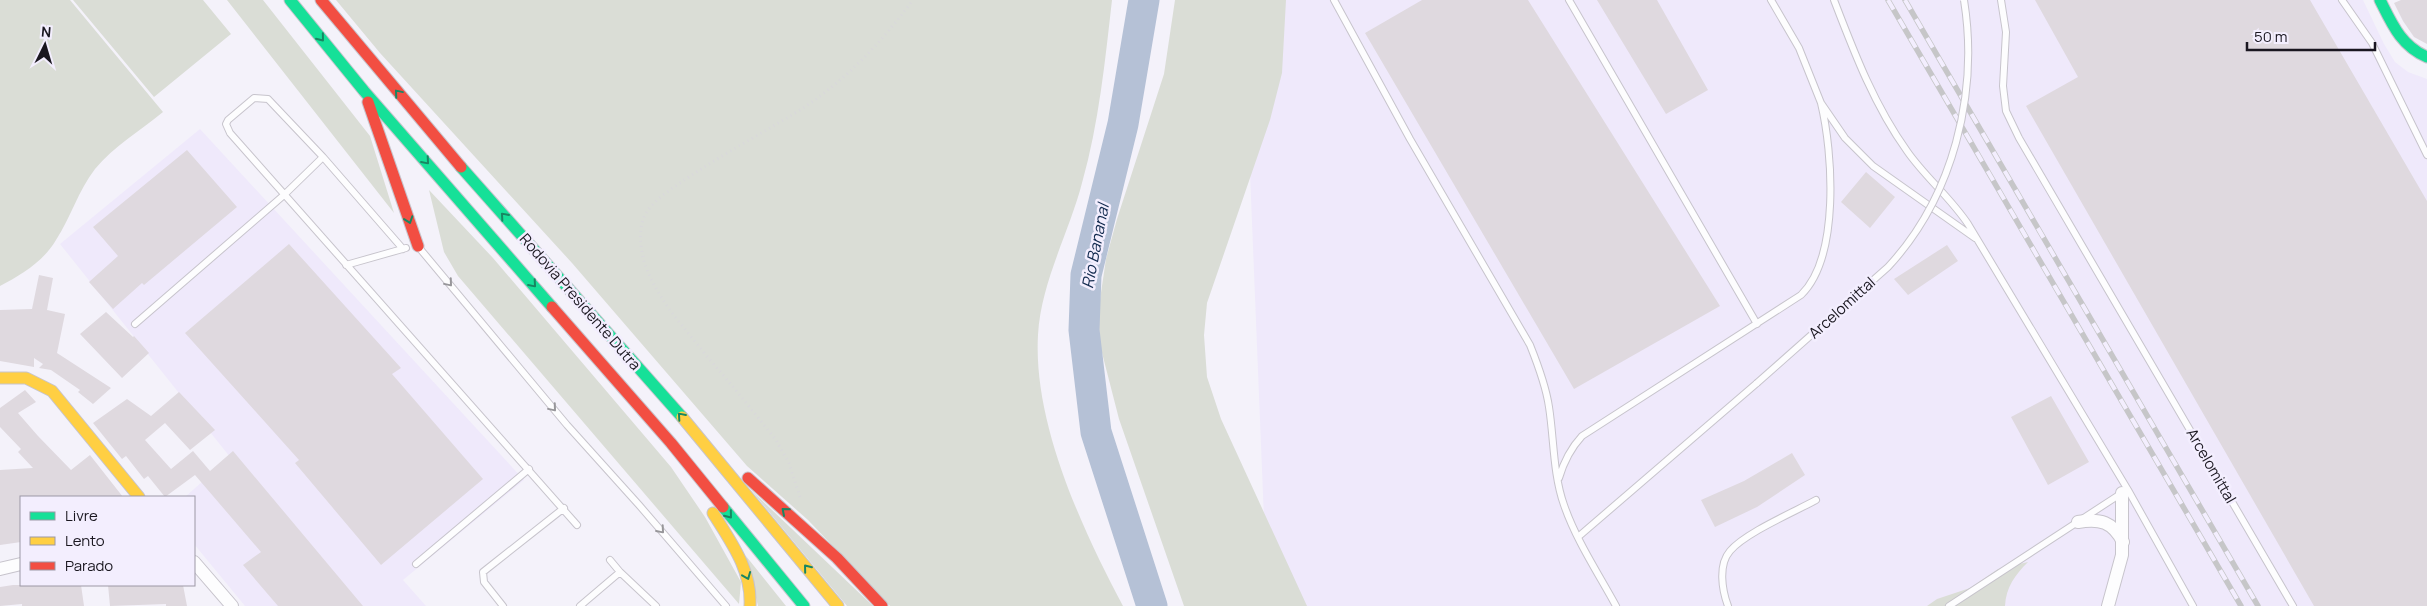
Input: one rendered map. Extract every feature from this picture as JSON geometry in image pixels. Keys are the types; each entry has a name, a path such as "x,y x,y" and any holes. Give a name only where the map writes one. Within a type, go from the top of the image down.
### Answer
{"main road":[{"name":"Rodovia Presidente Dutra","path":"290,0 364,91 670,443 804,606"},
{"name":"Rodovia Presidente Dutra","path":"321,0 441,145 703,440 838,606"},
{"path":"2380,0 2403,43 2413,51 2427,57"},
{"path":"364,91 418,246"},
{"path":"0,378 26,378 52,391 138,496"},
{"path":"703,440 813,535 864,585 882,606"},
{"path":"670,443 747,574 751,587 750,606"}],"street":[{"path":"2108,606 2116,582 2123,542 2125,492"},
{"path":"2078,522 2097,520 2107,522 2115,529 2123,542"},
{"path":"195,563 232,606"},
{"path":"0,569 20,564"}],"lane":[{"path":"1334,0 1410,139 1530,345 1549,405 1558,482 1564,504 1578,537 1616,605"},
{"path":"1570,0 1756,324"},
{"path":"1558,482 1563,464 1572,447 1582,436 1801,295 1810,286 1818,269 1824,244 1829,207 1831,163 1827,126 1821,103 1799,48 1771,0"},
{"path":"1834,0 1857,60 1883,111 1907,152 1955,204 1978,240 2193,606"},
{"name":"Arcelomittal","path":"1578,537 1757,383 1888,267 1905,249 1921,225 1950,164 1959,130 1966,88 1968,56 1967,19 1964,0"},
{"name":"Arcelomittal","path":"2001,0 2006,32 2003,86 2006,111 2019,138 2293,606"},
{"path":"2342,0 2372,43 2427,155"},
{"path":"403,249 323,157 268,99 254,98 230,118 226,124 227,130 564,508 577,525"},
{"path":"1821,103 1845,138 1873,166 1978,240"},
{"path":"134,324 284,195 323,157"},
{"path":"346,265 418,246 567,425 726,606"},
{"path":"416,564 529,469"},
{"path":"1949,606 2125,492"},
{"path":"1728,606 1724,592 1722,571 1729,551 1755,533 1816,500"},
{"path":"504,606 484,582 483,572 564,508"},
{"path":"610,560 656,606"},
{"path":"580,606 620,572"}],"path":[{"path":"801,505 789,463 776,440 673,314 652,280 644,260 641,223 647,211 670,190 714,159 800,110 831,87 866,57 913,0"}],"shaded area":[{"path":"0,0 70,0 163,112 119,146 95,169 51,248 39,261 0,286"},
{"path":"73,0 203,0 231,34 154,97"},
{"path":"227,0 263,0 370,136 394,213"},
{"path":"336,0 1112,0 1101,92 1093,138 1076,202 1044,296 1038,335 1043,404 1063,475 1092,544 1123,606 890,606 808,520 747,466 572,263 380,53"},
{"path":"1175,0 1286,0 1282,73 1270,120 1207,303 1204,335 1207,377 1221,419 1307,606 1184,606 1119,419 1100,345 1098,313 1106,259 1164,74"},
{"path":"1243,0 2363,0 2384,44 2395,62 2408,72 2427,79 2427,606 1271,606 1267,593"},
{"path":"200,129 524,480 403,580 426,606 245,606 195,545 195,496 186,496 230,457 60,244"},
{"path":"429,190 493,258 671,467 705,517 741,582 739,604 458,276 444,252"},
{"path":"751,490 873,606 847,606"},
{"path":"746,556 786,606 758,606"},
{"path":"2028,562 2012,582 2007,593 2005,606 1927,606 1937,599 1970,588 1998,569"}],"building":[{"path":"1422,0 1528,0 1720,306 1574,389 1365,33"},
{"path":"1597,0 1657,0 1708,90 1666,114"},
{"path":"2035,0 2310,0 2427,201 2427,606 2314,606 2026,106 2078,77"},
{"path":"2401,0 2427,0 2427,44 2414,37 2403,21 2394,3"},
{"path":"187,150 237,207 144,285 142,283 113,309 89,282 118,256 93,227"},
{"path":"1866,172 1895,197 1870,228 1841,202"},
{"path":"289,244 401,368 392,374 483,479 381,565 295,463 299,460 185,333"},
{"path":"1947,245 1958,261 1908,295 1894,279"},
{"path":"39,275 53,278 47,310 65,314 57,353 111,388 93,404 78,392 80,390 51,370 39,368 43,364 34,358 34,367 0,361 0,310 32,309"},
{"path":"106,312 134,336 149,353 122,378 80,334"},
{"path":"25,390 36,402 18,413 38,436 71,470 90,455 122,496 20,496 20,542 0,545 0,470 33,468 18,452 21,449 0,427 0,408"},
{"path":"179,392 215,430 190,450 165,423 145,440 171,469 193,451 210,471 233,451 363,606 278,606 243,565 261,552 195,475 164,496 148,476 144,479 126,456 122,459 93,423 127,399 151,416"},
{"path":"2051,396 2089,462 2048,485 2011,417"},
{"path":"1792,453 1805,475 1757,507 1715,527 1701,500 1744,481"},
{"path":"13,585 81,586 84,606 22,606 22,604 0,606 0,587"},
{"path":"108,586 183,586 187,606 166,606 166,604 110,606"}],"waterway":[{"name":"Rio Bananal","path":"1144,0 1123,124 1086,275 1084,330 1096,432 1152,606"}],"railway":[{"path":"1888,0 2241,606"},
{"path":"1905,0 2258,606"}],"traffic: fast":[{"path":"290,0 364,91 552,307"},
{"path":"2380,0 2398,33 2410,47 2427,57"},
{"path":"461,167 682,417"},
{"path":"723,507 804,606"}],"traffic: slow":[{"path":"0,378 26,378 52,391 138,496"},
{"path":"682,417 838,606"},
{"path":"713,513 744,568 748,580 750,606"}],"traffic: jam":[{"path":"321,0 461,167"},
{"path":"368,102 418,246"},
{"path":"552,307 671,443 723,507"},
{"path":"748,478 837,558 882,606"}]}
